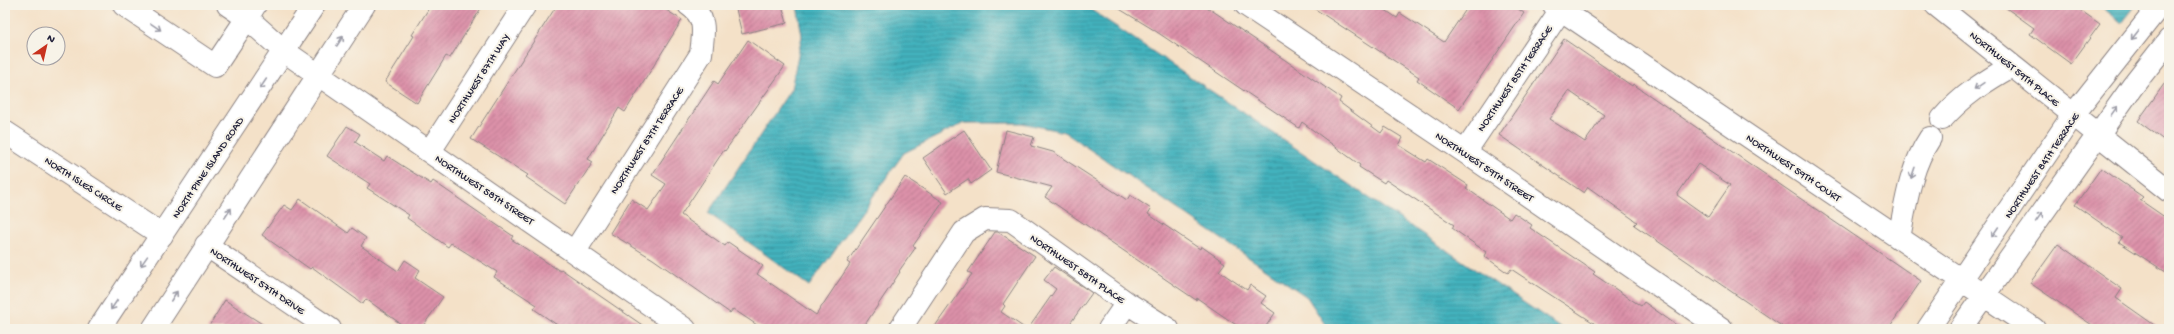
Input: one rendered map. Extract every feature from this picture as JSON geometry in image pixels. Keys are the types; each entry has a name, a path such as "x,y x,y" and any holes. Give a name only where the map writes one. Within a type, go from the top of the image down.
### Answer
{"street":[{"path":"124,5 215,66 251,11"},
{"name":"NORTHWEST 58TH STREET","path":"228,5 251,11 284,51 575,251 684,329"},
{"name":"NORTH PINE ISLAND ROAD","path":"99,329 314,5"},
{"path":"153,329 206,245 364,5"},
{"name":"NORTHWEST 87TH WAY","path":"430,151 525,5"},
{"name":"NORTHWEST 87TH TERRACE","path":"575,251 701,54 704,26 695,9 689,5"},
{"name":"NORTHWEST 59TH STREET","path":"1246,5 1465,152 1722,329"},
{"name":"NORTHWEST 59TH PLACE","path":"1936,5 2169,190"},
{"name":"NORTHWEST 84TH TERRACE","path":"1928,329 2074,115 2160,5"},
{"name":"NORTHWEST 85TH TERRACE","path":"1465,152 1559,6"},
{"name":"NORTHWEST 59TH COURT","path":"1559,6 2034,329"},
{"path":"1960,329 2132,87 2169,40"},
{"path":"1942,119 1955,105 1974,89 2012,66"},
{"name":"NORTH ISLES CIRCLE","path":"5,132 162,235"},
{"path":"1899,238 1911,178 1919,154 1930,138"},
{"name":"NORTHWEST 58TH PLACE","path":"900,329 964,232 985,219 1011,220 1127,302 1168,329"},
{"name":"NORTHWEST 57TH DRIVE","path":"206,245 330,329"},
{"path":"1109,329 1127,302"}],"water":[{"path":"797,5 1084,5 1563,329 1328,329 1307,297 1064,132 1022,123 964,123 904,153 809,286 708,213 791,89 802,36"},
{"path":"2099,5 2136,5 2122,23"}],"building":[{"path":"431,5 483,5 450,58 446,56 417,103 385,82 414,36 412,35"},
{"path":"557,5 658,5 682,20 625,112 619,108 588,159 593,162 565,204 526,177 528,175 471,139"},
{"path":"735,5 782,5 787,23 742,34"},
{"path":"1113,5 1204,5 1341,98 1339,102 1381,133 1385,127 1403,138 1399,145 1426,162 1428,159 1468,185 1466,188 1510,219 1514,213 1532,225 1530,228 1595,272 1593,274 1641,306 1644,302 1682,329 1603,329 1511,269 1508,273 1484,256 1486,252 1452,228 1454,225 1386,180 1384,183 1359,167 1360,165 1302,122 1299,128 1154,30"},
{"path":"1309,5 1378,5 1397,18 1400,13 1444,42 1469,5 1512,5 1524,13 1459,109 1417,80 1419,77"},
{"path":"2002,5 2073,5 2100,24 2071,64 2030,34 2034,28"},
{"path":"1564,39 1632,86 1633,84 1921,281 1888,329 1786,329 1634,225 1637,222 1588,187 1584,193 1499,135","holes":["1569,91 1604,115 1585,142 1549,119","1698,164 1730,185 1708,217 1677,195"]},
{"path":"748,40 785,66 725,151 724,150 681,215 725,246 728,242 763,266 757,274 816,315 850,264 847,262 905,177 943,202 913,246 916,247 862,329 763,329 733,309 730,313 653,259 610,233 631,199 648,210 666,184 652,175 714,81 718,84"},
{"path":"2169,77 2169,144 2138,121"},
{"path":"347,126 360,134 355,142 384,161 387,156 431,184 433,181 513,236 511,239 560,271 561,269 648,329 563,329 534,309 537,305 494,277 497,272 451,243 448,247 407,218 409,215 367,188 370,184 327,156"},
{"path":"964,130 991,170 971,184 968,179 947,193 923,158"},
{"path":"1006,130 1034,137 1031,146 1053,152 1127,200 1130,195 1151,209 1148,214 1200,249 1201,246 1225,263 1219,271 1247,290 1250,285 1266,296 1261,303 1275,313 1264,329 1242,329 1197,298 1196,300 1045,197 1052,187 996,172"},
{"path":"2101,168 2143,197 2140,200 2169,220 2169,274 2119,242 2122,238 2075,205"},
{"path":"300,199 348,233 352,228 366,238 361,246 398,271 405,260 420,270 415,278 443,297 421,329 408,329 366,299 363,304 312,267 310,269 262,235 284,205 292,210"},
{"path":"995,232 998,232 1035,256 1003,304 1005,306 1001,312 1026,329 933,329 972,274 968,272"},
{"path":"2058,244 2122,289 2116,298 2160,329 2098,329 2030,283"},
{"path":"1054,267 1092,293 1066,329 1028,329 1056,289 1044,280"},
{"path":"225,300 270,329 207,329"}]}
